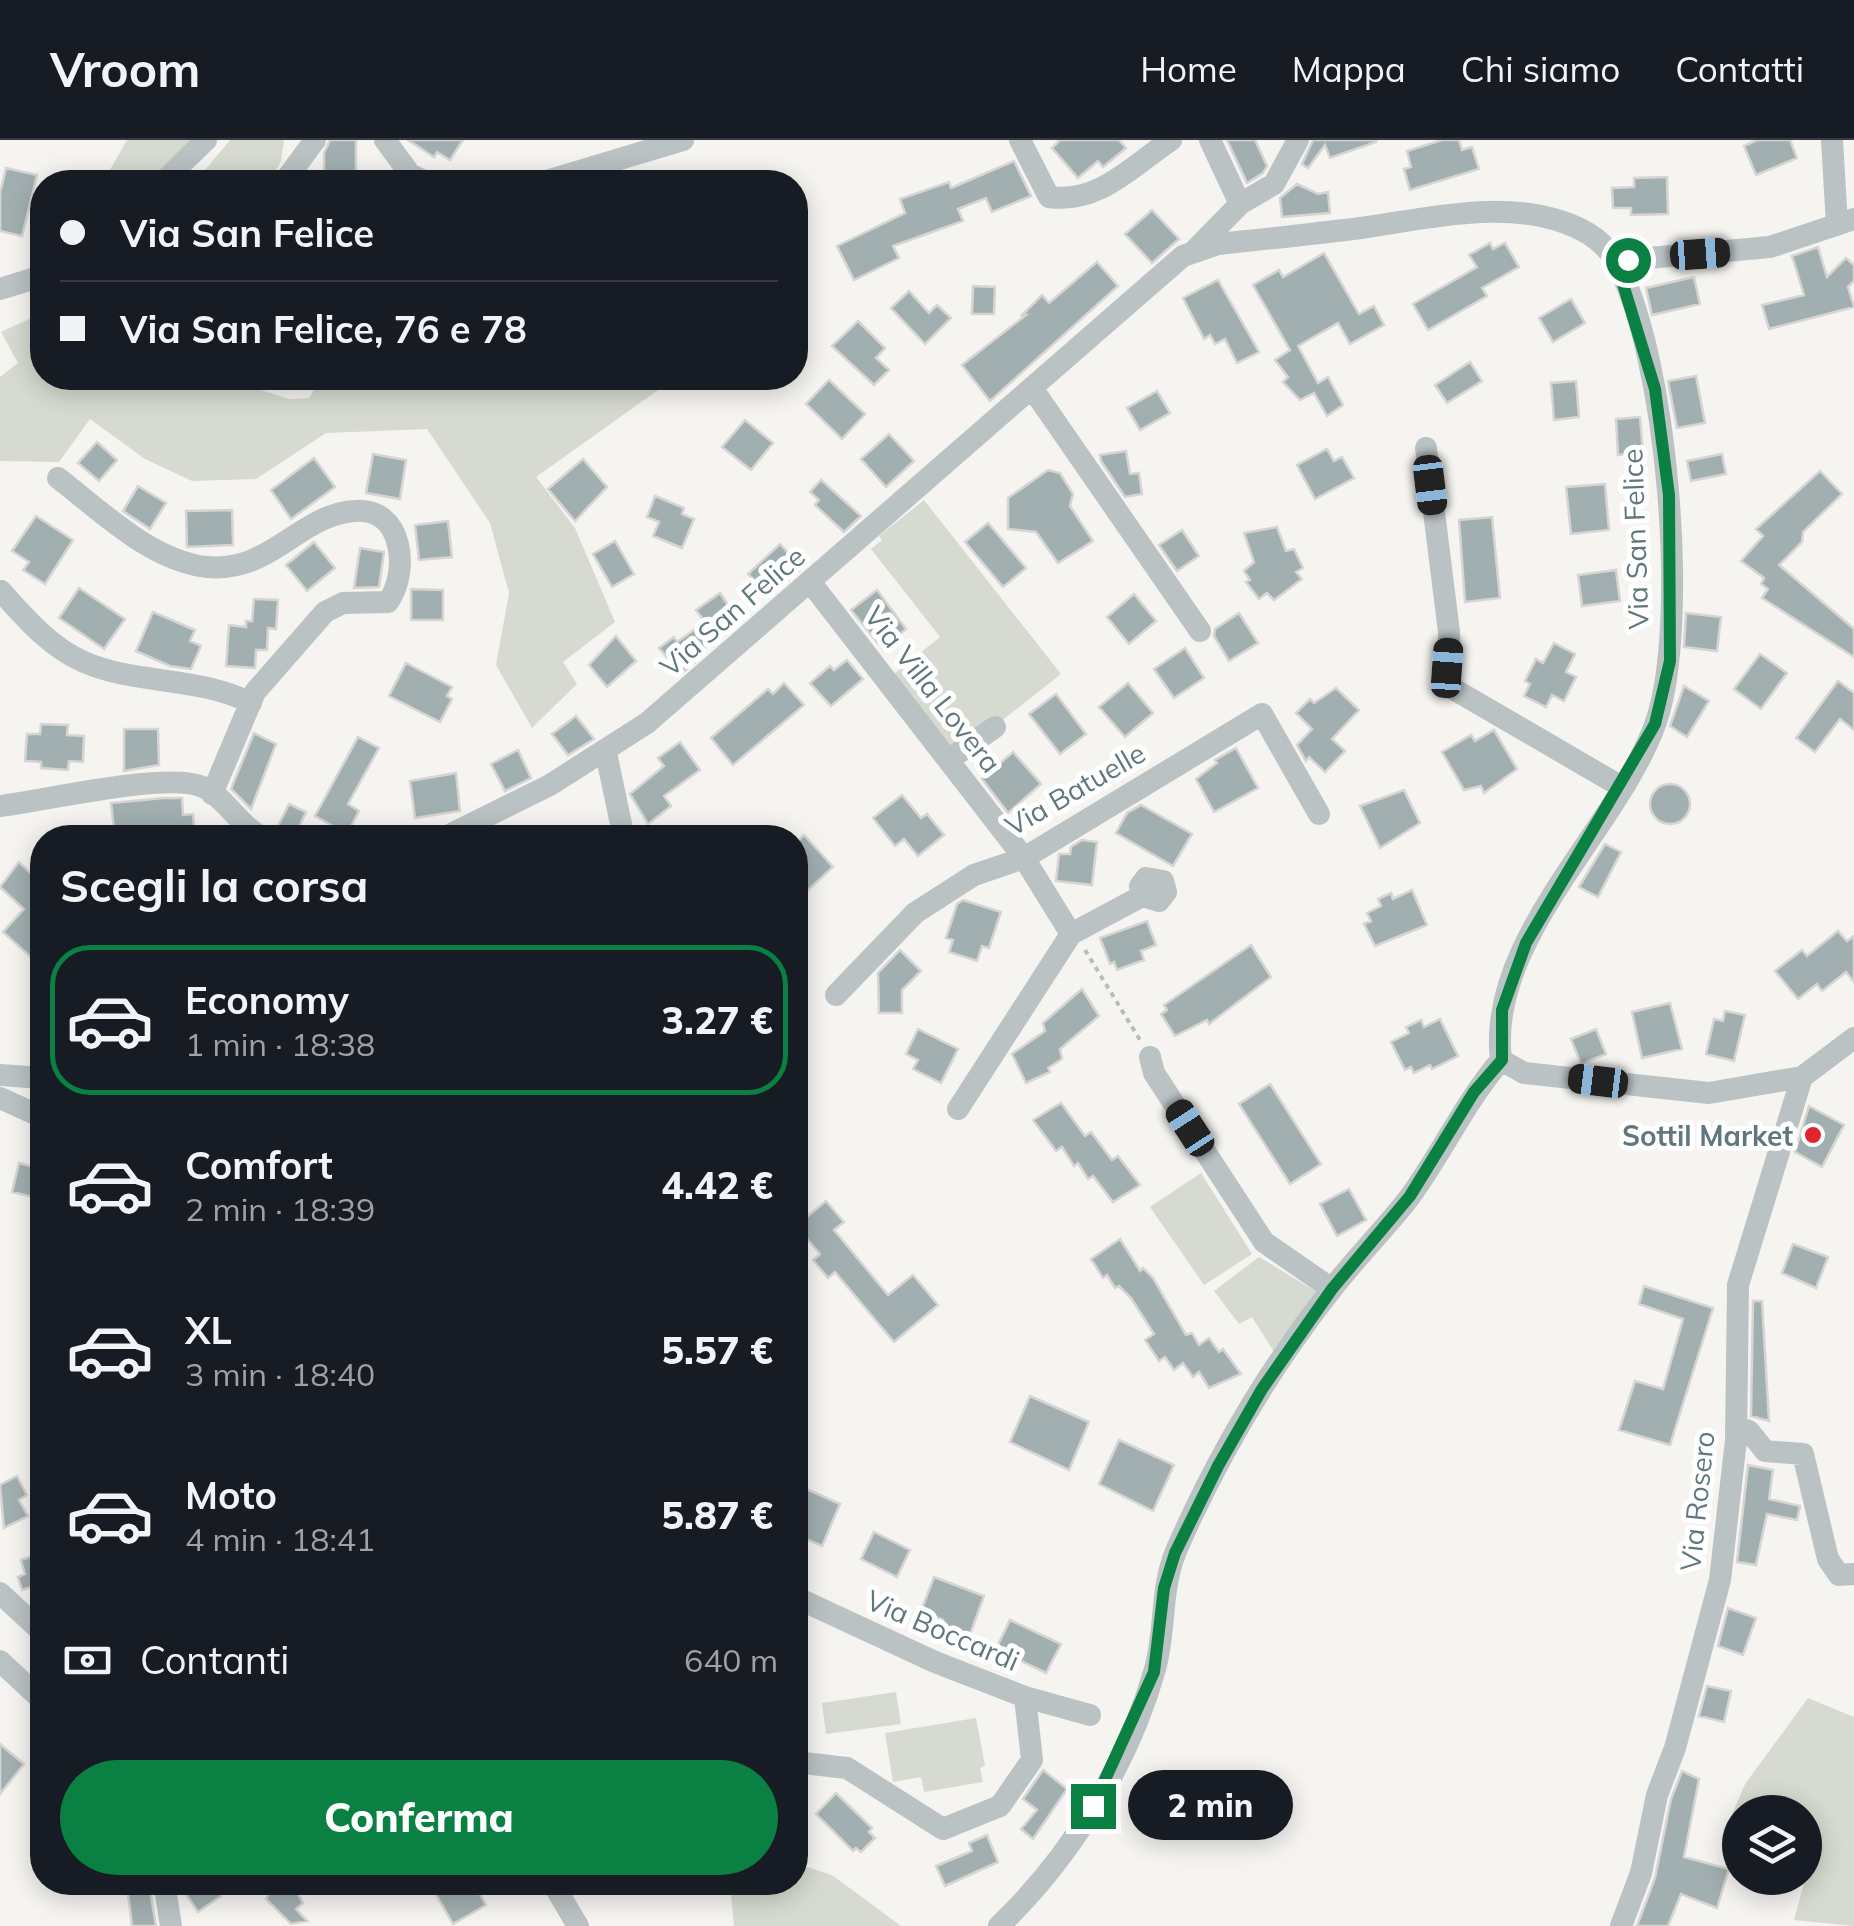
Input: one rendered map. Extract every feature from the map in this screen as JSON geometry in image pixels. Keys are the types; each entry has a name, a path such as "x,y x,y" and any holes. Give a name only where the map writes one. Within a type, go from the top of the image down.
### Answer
{"street":[{"path":"175,170 206,140"},
{"path":"293,170 314,140"},
{"path":"385,140 407,170"},
{"path":"583,170 682,140"},
{"path":"1020,140 1048,197 1070,200 1097,192 1171,140"},
{"path":"1210,140 1240,204"},
{"name":"Via San Felice","path":"468,825 606,753 685,692 1196,249 1240,204 1274,184 1298,140"},
{"path":"1196,249 1497,213 1563,222 1596,239 1616,261 1770,247 1845,222 1832,140"},
{"name":"Via San Felice","path":"1502,1060 1502,1010 1526,943 1655,724 1670,661 1669,495 1655,389 1616,261"},
{"path":"0,289 30,280"},
{"path":"1032,388 1200,630"},
{"path":"1426,448 1449,632 1450,687 1620,786"},
{"path":"58,478 140,539 202,566 262,558 338,514 356,510 386,521 400,550 398,582 388,602 343,603 325,612 250,702 212,794"},
{"name":"Via Villa Lovera","path":"811,583 1024,858 1071,934"},
{"path":"1,591 38,632 84,662 207,686 250,702"},
{"name":"Via Batuelle","path":"836,995 915,912 974,875 1024,858 1262,714 1319,814"},
{"path":"950,759 995,727"},
{"path":"606,753 621,825"},
{"path":"0,806 116,788 184,783 212,794 247,825"},
{"path":"958,1109 1071,934 1142,896"},
{"path":"1000,1926 1051,1872 1076,1836 1111,1722 1154,1672 1164,1588 1175,1553 1262,1389 1332,1289 1410,1196 1474,1092 1502,1060 1524,1073 1709,1093 1802,1077 1854,1038"},
{"path":"1150,1057 1154,1073 1264,1242 1332,1289"},
{"path":"0,1075 30,1077"},
{"name":"Via Rosero","path":"1621,1926 1641,1873 1657,1795 1675,1748 1720,1580 1736,1427 1738,1285 1802,1077"},
{"path":"0,1098 30,1112"},
{"path":"1736,1427 1749,1431 1765,1451 1802,1454 1810,1470 1828,1559 1838,1574 1854,1574"},
{"path":"0,1593 30,1621"},
{"name":"Via Boccardi","path":"808,1603 935,1662 1025,1697 1032,1760 1000,1806 943,1829 848,1768 808,1763"},
{"path":"0,1662 30,1689"},
{"path":"1025,1697 1111,1722"},
{"path":"166,1895 171,1926"},
{"path":"560,1895 578,1926"}],"path":[{"path":"1071,934 1079,940 1150,1057"}],"shaded area":[{"path":"127,140 194,140 164,170 110,170"},
{"path":"230,140 284,140 276,170 205,170"},
{"path":"30,319 30,390 261,390 289,399 309,398 314,390 658,390 536,477 575,528 615,622 563,662 577,684 532,728 496,665 509,593 490,523 427,429 326,433 256,479 192,481 145,459 90,419 59,462 0,461 0,377 18,363 1,332"},
{"path":"924,500 1061,674 999,723 992,716 952,748 894,674 940,637 871,549 882,540 879,536"},
{"path":"1201,1173 1252,1254 1204,1285 1150,1207"},
{"path":"1259,1257 1317,1292 1276,1355 1252,1317 1239,1324 1214,1291"},
{"path":"896,1692 901,1724 826,1734 822,1703"},
{"path":"1808,1698 1854,1717 1854,1926 1794,1920 1801,1895 1822,1895 1822,1795 1740,1795"},
{"path":"976,1718 985,1766 980,1768 983,1782 924,1792 921,1777 893,1782 885,1733"},
{"path":"808,1867 832,1875 901,1926 734,1926 731,1895 808,1895"}],"building":[{"path":"330,140 356,140 356,170 324,170 324,153"},
{"path":"408,140 463,140 450,160 437,152 434,157"},
{"path":"1060,140 1119,140 1126,148 1103,167 1098,161 1078,178 1052,148"},
{"path":"1227,140 1255,140 1267,166 1263,173 1247,183"},
{"path":"1313,140 1376,142 1330,158 1325,145 1308,168 1302,164"},
{"path":"1442,140 1459,140 1462,150 1472,147 1479,169 1410,190 1404,169 1411,167 1407,151"},
{"path":"1757,140 1790,140 1797,158 1756,175 1744,146"},
{"path":"1014,161 1031,196 992,212 986,198 958,209 963,221 893,246 899,258 854,280 837,246 905,213 900,199 949,182 951,188"},
{"path":"6,168 30,173 30,203 22,236 0,231 0,193"},
{"path":"1667,177 1668,214 1631,215 1631,208 1613,208 1612,188 1634,187 1634,178"},
{"path":"1297,184 1318,194 1328,192 1330,213 1282,217 1280,198"},
{"path":"1152,210 1179,239 1152,263 1125,234"},
{"path":"1490,243 1493,249 1505,243 1519,267 1482,288 1487,296 1428,330 1413,304 1477,267 1469,255"},
{"path":"1818,247 1827,277 1846,258 1854,265 1854,281 1848,287 1854,307 1769,329 1762,305 1804,295 1792,256"},
{"path":"1324,253 1359,314 1374,306 1384,325 1350,344 1338,323 1298,346 1318,383 1328,377 1343,405 1327,416 1314,393 1300,400 1283,382 1288,377 1275,360 1290,350 1253,285 1279,270 1283,277"},
{"path":"1097,262 1118,286 990,401 962,365 1026,315 1022,315 1042,295 1049,303"},
{"path":"1694,277 1700,304 1652,315 1646,288"},
{"path":"1218,280 1259,352 1237,363 1225,339 1215,344 1210,335 1204,339 1183,298"},
{"path":"973,286 995,287 994,314 972,314"},
{"path":"909,291 929,313 937,305 951,318 925,344 891,308"},
{"path":"1571,299 1585,323 1553,342 1539,318"},
{"path":"858,321 885,348 876,358 889,370 874,385 832,346"},
{"path":"1470,362 1482,381 1447,403 1435,385"},
{"path":"1696,376 1705,423 1677,428 1668,381"},
{"path":"829,380 865,414 842,439 806,404"},
{"path":"1576,381 1579,417 1554,420 1551,383"},
{"path":"1157,391 1170,413 1140,430 1127,408"},
{"path":"1640,417 1643,453 1618,455 1616,419"},
{"path":"745,420 773,443 751,470 722,447"},
{"path":"889,434 914,461 886,487 861,459"},
{"path":"97,442 117,460 99,481 78,463"},
{"path":"1327,449 1334,461 1342,457 1354,478 1315,499 1297,465"},
{"path":"1126,451 1130,474 1139,473 1142,494 1125,497 1100,455"},
{"path":"373,454 406,460 400,499 366,493"},
{"path":"1722,454 1726,474 1691,481 1687,461"},
{"path":"314,458 335,487 291,519 271,490"},
{"path":"583,459 607,487 575,521 548,489"},
{"path":"1048,470 1060,473 1073,494 1070,506 1093,541 1058,563 1036,532 1008,529 1008,498"},
{"path":"1820,471 1842,494 1803,532 1802,542 1779,565 1854,629 1854,657 1762,598 1768,589 1761,584 1764,578 1741,561 1763,536 1756,529"},
{"path":"821,480 861,516 844,532 815,505 819,500 810,492"},
{"path":"1605,484 1609,530 1571,534 1566,487"},
{"path":"138,486 166,503 150,529 123,511"},
{"path":"655,496 684,508 682,514 694,519 682,548 653,536 659,522 647,517"},
{"path":"232,510 233,545 187,547 186,511"},
{"path":"36,516 73,540 45,584 23,570 29,562 12,551"},
{"path":"1492,517 1500,598 1465,602 1459,520"},
{"path":"448,521 452,557 419,560 415,525"},
{"path":"988,523 1026,568 1003,587 965,542"},
{"path":"1277,527 1286,551 1294,549 1303,568 1296,572 1302,579 1274,600 1267,593 1259,599 1246,582 1250,580 1244,571 1254,562 1244,533"},
{"path":"1182,530 1199,556 1177,571 1159,545"},
{"path":"615,541 634,574 612,587 593,554"},
{"path":"314,542 335,568 307,591 286,565"},
{"path":"780,544 802,568 770,596 748,574"},
{"path":"360,548 384,552 379,587 354,588"},
{"path":"1616,570 1620,601 1582,606 1578,575"},
{"path":"79,588 125,619 104,649 59,618"},
{"path":"411,589 443,590 443,620 411,620"},
{"path":"877,590 906,629 882,648 851,610"},
{"path":"720,593 734,614 728,618 734,627 699,652 702,656 681,674 659,648 674,637 677,642 705,622 696,610"},
{"path":"1134,594 1156,621 1129,644 1107,617"},
{"path":"254,599 278,600 276,629 268,628 267,650 256,650 255,668 226,666 229,625 246,627 246,621 252,621"},
{"path":"153,612 195,630 190,641 201,646 191,669 170,666 136,651"},
{"path":"1239,613 1258,643 1229,661 1214,636 1215,629"},
{"path":"1686,613 1721,617 1717,651 1684,647"},
{"path":"616,636 636,661 607,687 589,665"},
{"path":"1554,643 1575,654 1566,672 1576,677 1564,701 1552,695 1546,707 1524,696 1530,684 1525,681 1536,659 1543,663"},
{"path":"1185,648 1204,678 1174,698 1154,669"},
{"path":"1760,654 1787,673 1761,709 1734,689"},
{"path":"847,660 863,679 831,706 810,683 830,666 834,670"},
{"path":"406,663 452,687 447,696 452,699 440,722 389,696"},
{"path":"1838,681 1854,693 1854,730 1840,719 1815,752 1796,738"},
{"path":"784,683 804,705 733,765 711,738 768,689 773,694"},
{"path":"1128,683 1153,713 1125,737 1099,707"},
{"path":"1684,686 1709,701 1687,737 1670,726"},
{"path":"1336,688 1359,710 1332,739 1345,751 1325,772 1309,757 1306,761 1297,745 1312,729 1296,713 1310,699 1314,703"},
{"path":"1056,694 1086,734 1060,754 1029,714"},
{"path":"576,716 594,739 568,755 552,734"},
{"path":"41,724 68,725 67,735 84,736 83,762 69,761 68,770 41,768 41,762 25,761 27,734 40,734"},
{"path":"124,729 158,729 159,765 124,771"},
{"path":"1494,730 1517,769 1484,793 1481,786 1464,790 1442,752 1471,735 1475,741"},
{"path":"254,733 276,744 251,809 231,789"},
{"path":"358,737 379,748 348,804 359,811 352,825 331,825 315,816"},
{"path":"680,742 700,770 664,796 671,806 648,824 630,794 664,766 658,758"},
{"path":"1236,748 1258,788 1214,812 1196,779 1217,763 1215,760"},
{"path":"518,750 531,778 505,791 491,764"},
{"path":"1013,752 1041,784 1008,813 982,779"},
{"path":"456,773 460,811 415,818 410,781"},
{"path":"1670,784 1684,790 1690,804 1684,818 1670,824 1656,818 1650,804 1656,790"},
{"path":"1404,790 1420,823 1380,848 1360,806"},
{"path":"902,795 921,818 927,814 944,835 918,856 904,839 895,846 873,818"},
{"path":"182,798 183,815 193,814 194,825 114,825 111,803"},
{"path":"289,804 306,812 300,825 278,825"},
{"path":"1141,805 1192,834 1173,866 1116,833 1127,813"},
{"path":"808,839 833,867 808,890"},
{"path":"1082,840 1097,842 1092,885 1056,881 1059,854 1070,854 1071,847"},
{"path":"1605,844 1621,852 1598,897 1579,887"},
{"path":"19,862 30,873 30,956 3,932 24,909 0,887"},
{"path":"1412,890 1427,925 1375,946 1364,924 1371,921 1367,913 1381,906 1378,899 1391,893 1393,899"},
{"path":"963,900 1001,912 989,948 982,946 977,961 949,952 953,940 946,938 957,904"},
{"path":"1147,921 1156,945 1141,951 1144,960 1117,970 1114,962 1110,964 1100,938"},
{"path":"1838,931 1847,941 1854,936 1854,982 1846,972 1822,991 1817,984 1798,999 1775,971 1802,950 1807,956"},
{"path":"1251,945 1271,977 1209,1024 1207,1020 1175,1036 1161,1014 1167,1010 1164,1005"},
{"path":"900,950 921,971 902,990 902,1013 879,1013 878,973"},
{"path":"1082,989 1099,1016 1060,1049 1062,1059 1048,1068 1050,1072 1026,1083 1012,1054 1045,1031 1043,1023"},
{"path":"1670,1003 1682,1049 1642,1058 1632,1012"},
{"path":"1725,1011 1745,1015 1734,1061 1706,1054 1714,1019 1723,1021"},
{"path":"1440,1019 1458,1056 1432,1069 1430,1065 1414,1073 1411,1067 1405,1070 1391,1042 1409,1033 1406,1027 1421,1020 1424,1027"},
{"path":"918,1029 958,1049 941,1083 913,1069 918,1060 906,1054"},
{"path":"1596,1029 1606,1054 1581,1064 1571,1039"},
{"path":"1270,1084 1321,1164 1290,1184 1239,1104"},
{"path":"1061,1103 1085,1136 1091,1132 1112,1160 1118,1156 1140,1185 1113,1202 1093,1176 1088,1179 1078,1163 1074,1166 1062,1147 1056,1151 1033,1120"},
{"name":"Sottil Market","path":"1809,1106 1844,1125 1822,1167 1795,1152"},
{"path":"19,1163 30,1166 30,1196 12,1192"},
{"path":"1349,1189 1366,1220 1337,1236 1320,1204"},
{"path":"826,1201 844,1222 834,1230 888,1295 913,1275 938,1305 894,1342 835,1272 828,1278 813,1260 820,1254 808,1240 808,1216"},
{"path":"1120,1239 1140,1271 1143,1268 1153,1278 1186,1335 1192,1333 1199,1345 1209,1338 1219,1352 1223,1349 1241,1374 1209,1388 1199,1372 1193,1377 1183,1363 1174,1370 1165,1357 1159,1361 1145,1340 1154,1334 1131,1298 1119,1286 1115,1288 1107,1275 1103,1278 1091,1259"},
{"path":"1793,1244 1828,1257 1816,1288 1782,1273"},
{"path":"1644,1286 1713,1308 1670,1445 1619,1430 1635,1381 1663,1389 1683,1319 1639,1304"},
{"path":"1753,1301 1762,1301 1769,1421 1751,1416"},
{"path":"1030,1396 1089,1422 1069,1470 1010,1442"},
{"path":"1119,1440 1174,1465 1153,1511 1099,1484"},
{"path":"1748,1465 1773,1470 1769,1499 1800,1506 1797,1520 1767,1514 1756,1565 1737,1562"},
{"path":"17,1476 27,1495 19,1500 28,1516 4,1528 0,1485"},
{"path":"808,1490 840,1504 822,1546 808,1540"},
{"path":"874,1532 910,1550 897,1577 861,1559"},
{"path":"30,1557 30,1588 22,1590 18,1577 25,1574 21,1560"},
{"path":"934,1577 984,1596 968,1640 940,1629 943,1620 921,1611"},
{"path":"1728,1608 1756,1618 1743,1655 1718,1646"},
{"path":"1010,1620 1061,1644 1046,1673 996,1649"},
{"path":"1707,1686 1731,1691 1724,1722 1699,1716"},
{"path":"0,1744 24,1764 0,1794"},
{"path":"1043,1770 1067,1789 1033,1839 1021,1829 1037,1810 1023,1799"},
{"path":"1682,1771 1699,1779 1684,1857 1722,1867 1722,1892 1717,1908 1681,1894 1668,1926 1637,1926 1655,1878 1671,1799"},
{"path":"836,1793 872,1828 869,1832 875,1838 861,1852 856,1848 853,1851 816,1814"},
{"path":"987,1835 998,1862 945,1886 936,1866 972,1851 969,1843"},
{"path":"128,1895 151,1895 156,1926 132,1926"},
{"path":"187,1895 220,1895 221,1896 198,1912"},
{"path":"268,1895 298,1895 303,1903 296,1909 307,1921 291,1924 266,1899"},
{"path":"436,1895 480,1895 486,1905 453,1924"}],"place":[{"name":"Sottil Market","path":"1813,1135"}],"route":[{"path":"1093,1806 1110,1777 1154,1672 1161,1642 1164,1588 1175,1553 1218,1466 1262,1389 1332,1289 1410,1196 1474,1092 1502,1060 1498,1035 1502,1010 1526,943 1655,724 1670,661 1669,495 1655,389 1616,261 1628,260"}]}
